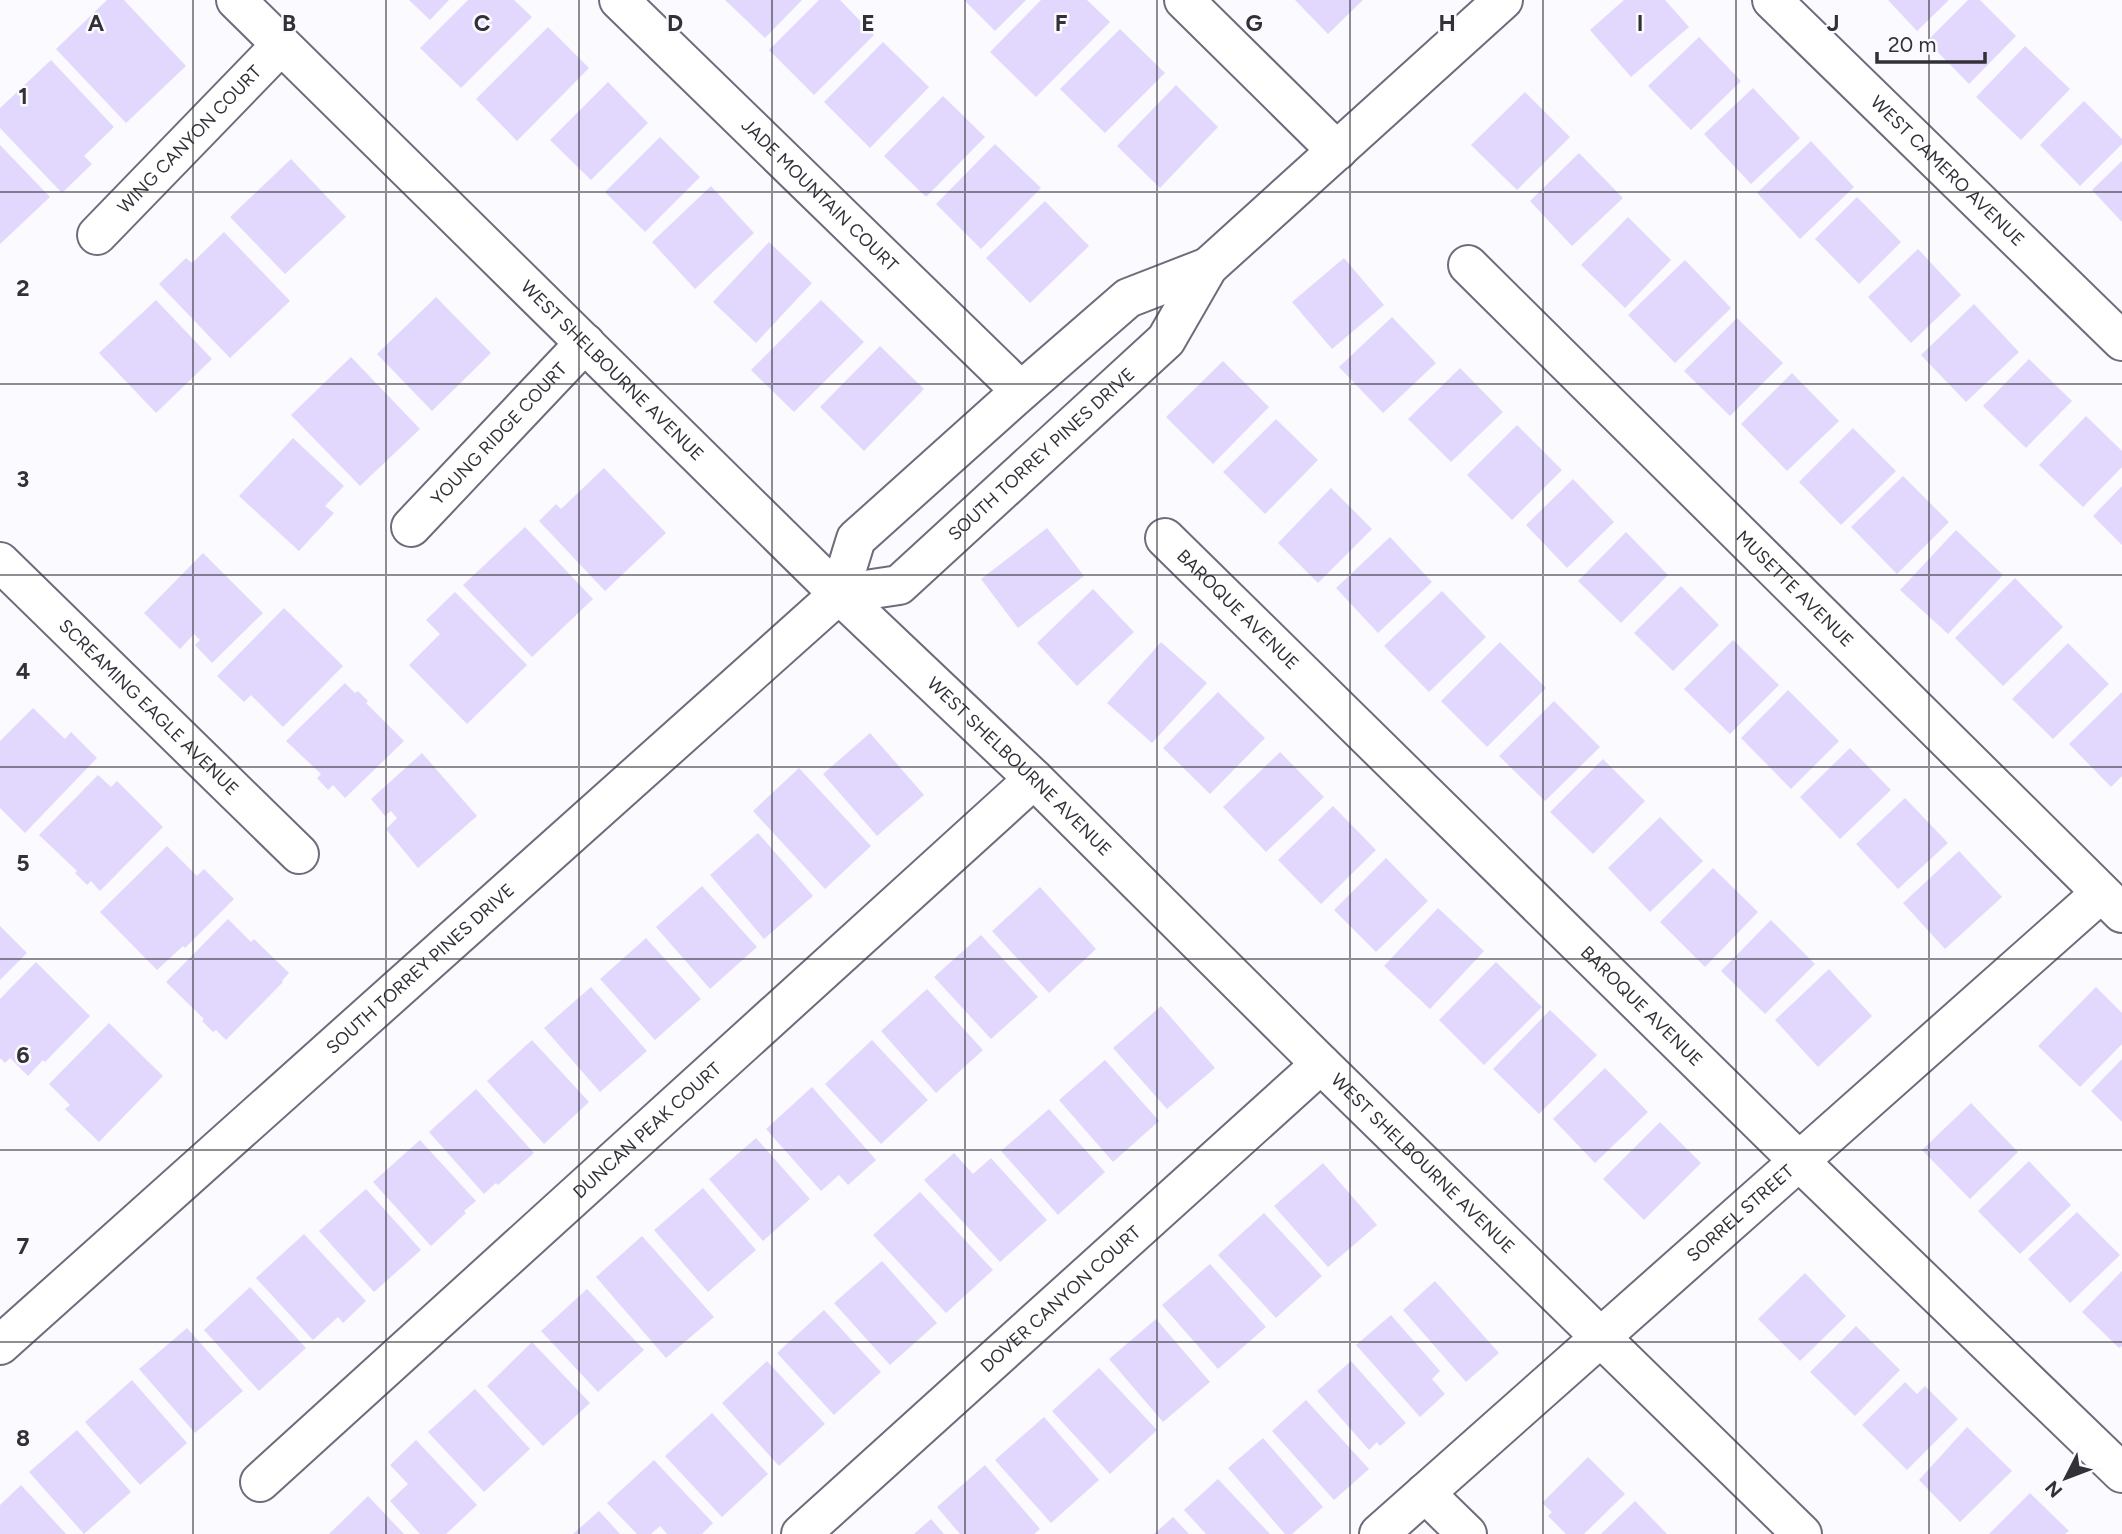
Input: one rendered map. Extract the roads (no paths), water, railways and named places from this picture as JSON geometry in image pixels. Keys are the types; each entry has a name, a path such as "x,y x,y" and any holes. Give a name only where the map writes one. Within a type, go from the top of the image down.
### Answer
{"street":[{"name":"WEST SHELBOURNE AVENUE","path":"236,0 839,594 1034,779 1802,1534"},
{"name":"JADE MOUNTAIN COURT","path":"619,0 1021,391"},
{"path":"1184,0 1337,151"},
{"name":"SOUTH TORREY PINES DRIVE","path":"839,594 900,585 1166,340 1208,267 1503,0"},
{"name":"WEST CAMERO AVENUE","path":"1772,0 2122,341"},
{"name":"WING CANYON COURT","path":"97,235 281,45"},
{"name":"MUSETTE AVENUE","path":"1468,265 2111,903"},
{"name":"SOUTH TORREY PINES DRIVE","path":"0,1345 839,594 856,539 1021,391 1128,298 1208,267"},
{"name":"YOUNG RIDGE COURT","path":"411,527 585,342"},
{"name":"BAROQUE AVENUE","path":"1165,538 1799,1161 2122,1473"},
{"name":"SCREAMING EAGLE AVENUE","path":"0,562 299,854"},
{"name":"DUNCAN PEAK COURT","path":"260,1482 1034,779"},
{"name":"SORREL STREET","path":"1379,1534 1799,1161 2111,903"},
{"name":"DOVER CANYON COURT","path":"802,1534 1321,1064"},
{"path":"1425,1493 1467,1534"}]}
